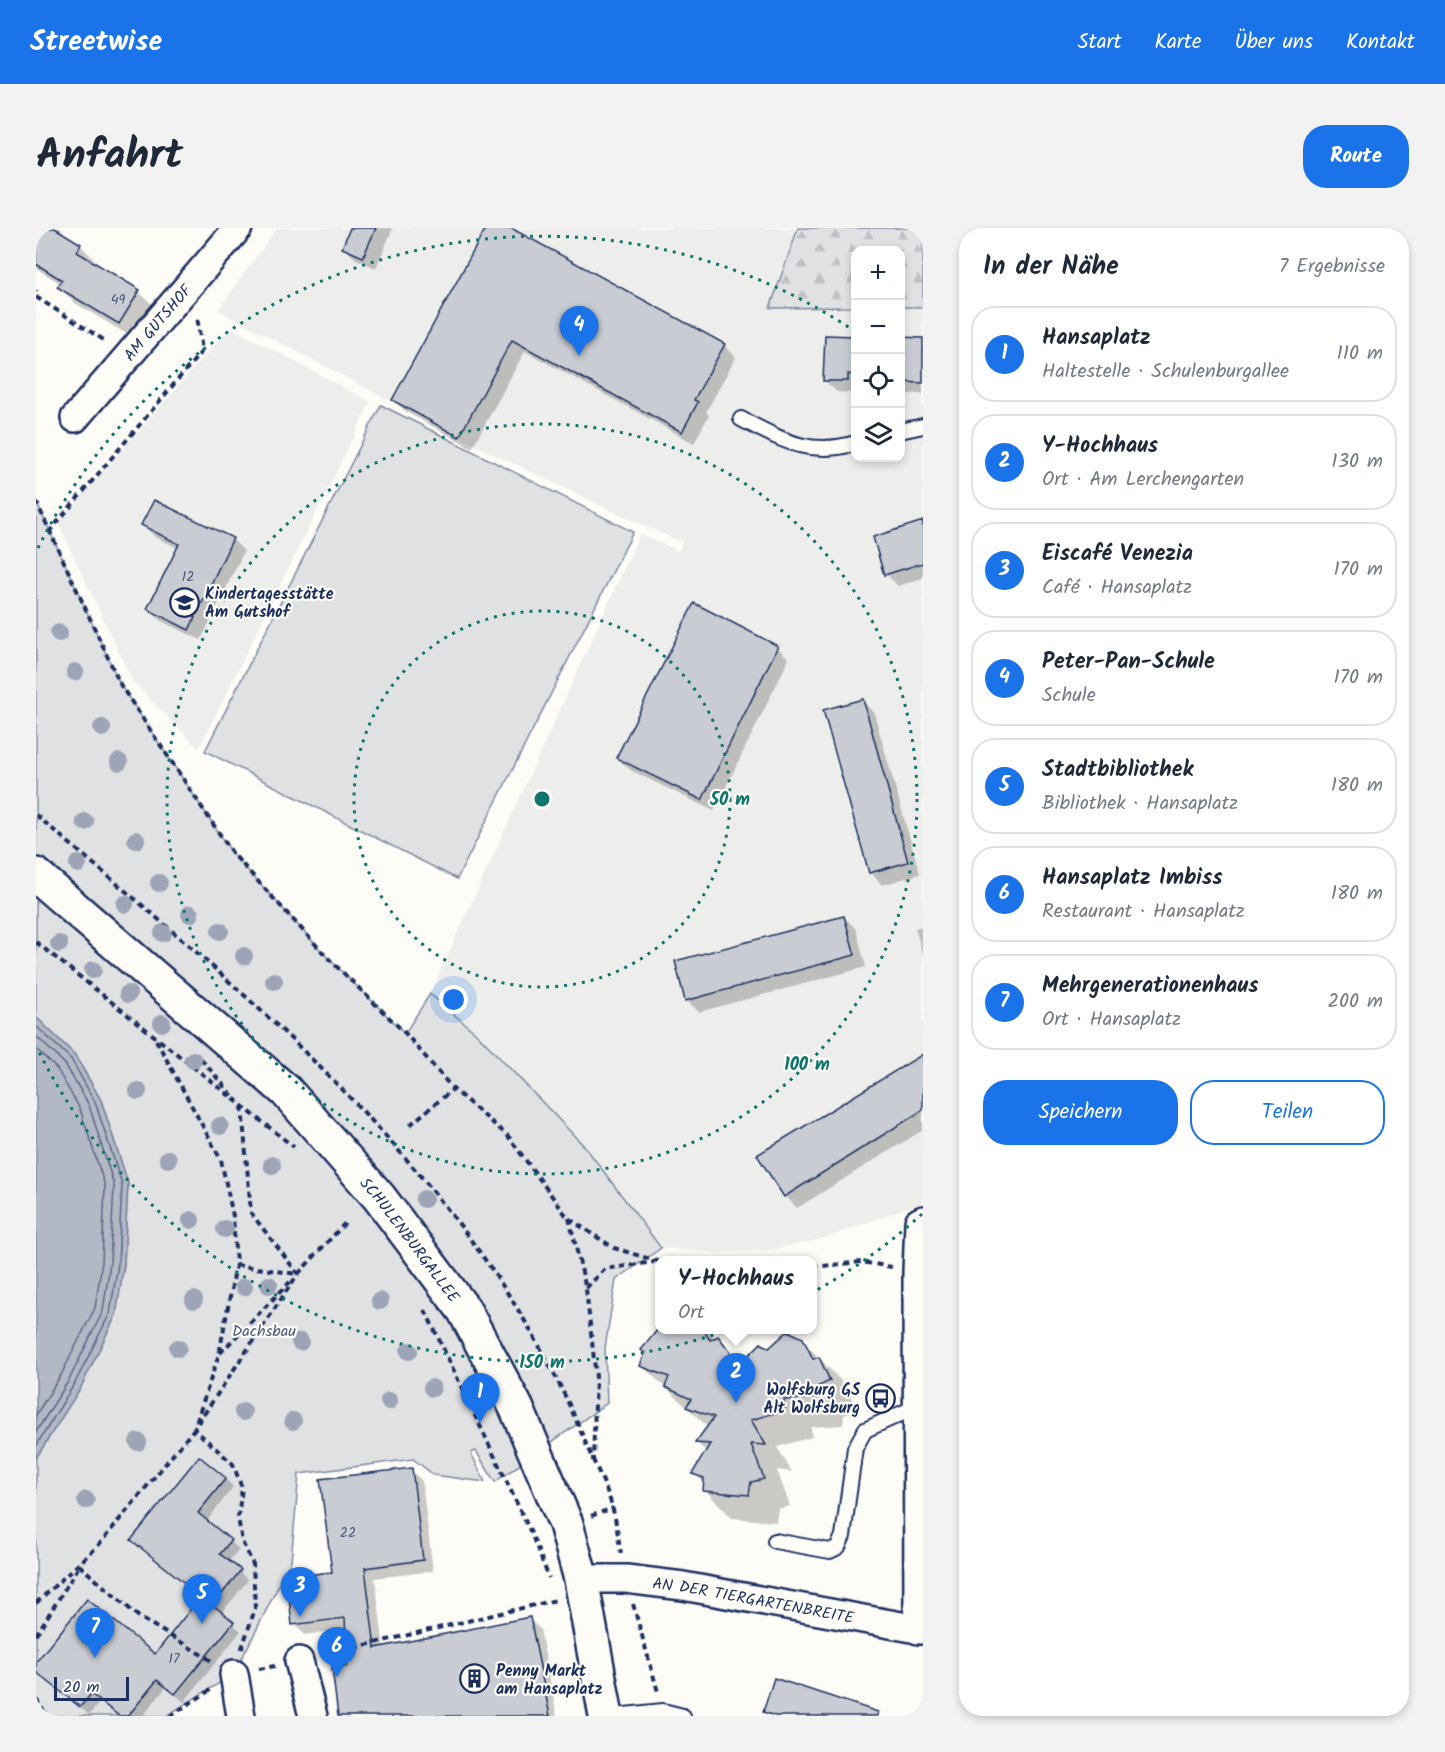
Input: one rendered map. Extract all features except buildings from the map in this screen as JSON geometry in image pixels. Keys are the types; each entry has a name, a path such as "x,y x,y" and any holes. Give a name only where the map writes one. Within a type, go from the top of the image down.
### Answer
{"street":[{"name":"AM GUTSHOF","path":"75,418 218,255 238,228"},
{"name":"SCHULENBURGALLEE","path":"36,875 286,1091 379,1197 464,1310 510,1397 566,1524 581,1579 606,1716"},
{"path":"921,1221 918,1272 921,1630"},
{"name":"AN DER TIERGARTENBREITE","path":"581,1579 626,1579 683,1586 921,1630"},
{"path":"299,1661 313,1716"},
{"path":"234,1674 241,1716"}],"lane":[{"path":"741,419 786,442 804,448 839,448 851,444"},
{"path":"905,430 923,426"},
{"path":"775,1542 830,1551 838,1547 843,1536 855,1448 865,1430 918,1407"},
{"path":"615,1716 663,1711 683,1716"}],"path":[{"path":"37,300 128,356"},
{"path":"49,532 202,351 197,316 203,308"},
{"path":"36,501 121,686 233,854 328,958 405,1033 453,1089 508,1136 568,1218 614,1248 655,1261"},
{"path":"36,942 155,1039 303,1154"},
{"path":"155,1039 221,1160 233,1216 236,1265 219,1354 194,1429"},
{"path":"410,1125 453,1089"},
{"path":"243,1107 251,1213 298,1274"},
{"path":"568,1218 585,1289 596,1377 593,1462"},
{"path":"219,1354 346,1222"},
{"path":"585,1289 605,1269 655,1262"},
{"path":"817,1267 861,1262 918,1272"},
{"path":"236,1265 298,1274"},
{"path":"36,1635 80,1565 194,1429 298,1274"},
{"path":"170,1716 234,1674 299,1661 556,1600 531,1533 425,1309"},
{"path":"194,1429 233,1464 242,1488 238,1517 242,1542 253,1564 255,1609 247,1633"},
{"path":"36,1603 80,1565"},
{"path":"80,1565 138,1617 234,1674"},
{"path":"36,1699 47,1716"}],"shaded area":[{"path":"277,228 923,228 923,1202 826,1238 771,1250 717,1253 661,1248 586,1148 477,1034 430,994 640,534 679,551 682,542 468,442 218,310"},
{"name":"Kindertagesstätte Am Gutshof","path":"230,327 371,402 199,749 133,682 58,523"}],"green space":[{"path":"798,228 923,228 923,307 905,307 905,246 851,246 851,307 770,308"},
{"path":"381,405 633,532 457,879 205,751"},
{"name":"Dachsbau","path":"36,501 121,686 233,854 328,958 405,1033 430,994 477,1034 586,1148 661,1248 616,1280 605,1348 607,1403 495,1482 476,1451 471,1453 485,1482 434,1475 413,1459 299,1474 291,1561 234,1674 166,1716 36,1716 36,1458 81,1387 116,1315 124,1264 128,1183 101,1100 75,1055 36,1017"}],"water":[{"path":"36,1017 75,1055 101,1100 128,1183 124,1264 116,1315 81,1387 36,1458"}],"place":[{"name":"Peter-Pan-Schule","path":"579,356"},
{"name":"Kindertagesstätte Am Gutshof","path":"184,602"},
{"name":"Wolfsburg GS Alt Wolfsburg","path":"881,1398"},
{"name":"Y-Hochhaus","path":"736,1403"},
{"name":"Hansaplatz","path":"480,1423"},
{"name":"Eiscafé Venezia","path":"300,1617"},
{"name":"Stadtbibliothek","path":"202,1624"},
{"name":"Mehrgenerationenhaus","path":"95,1658"},
{"name":"Hansaplatz Imbiss","path":"337,1677"},
{"name":"Penny Markt am Hansaplatz","path":"475,1679"}]}
